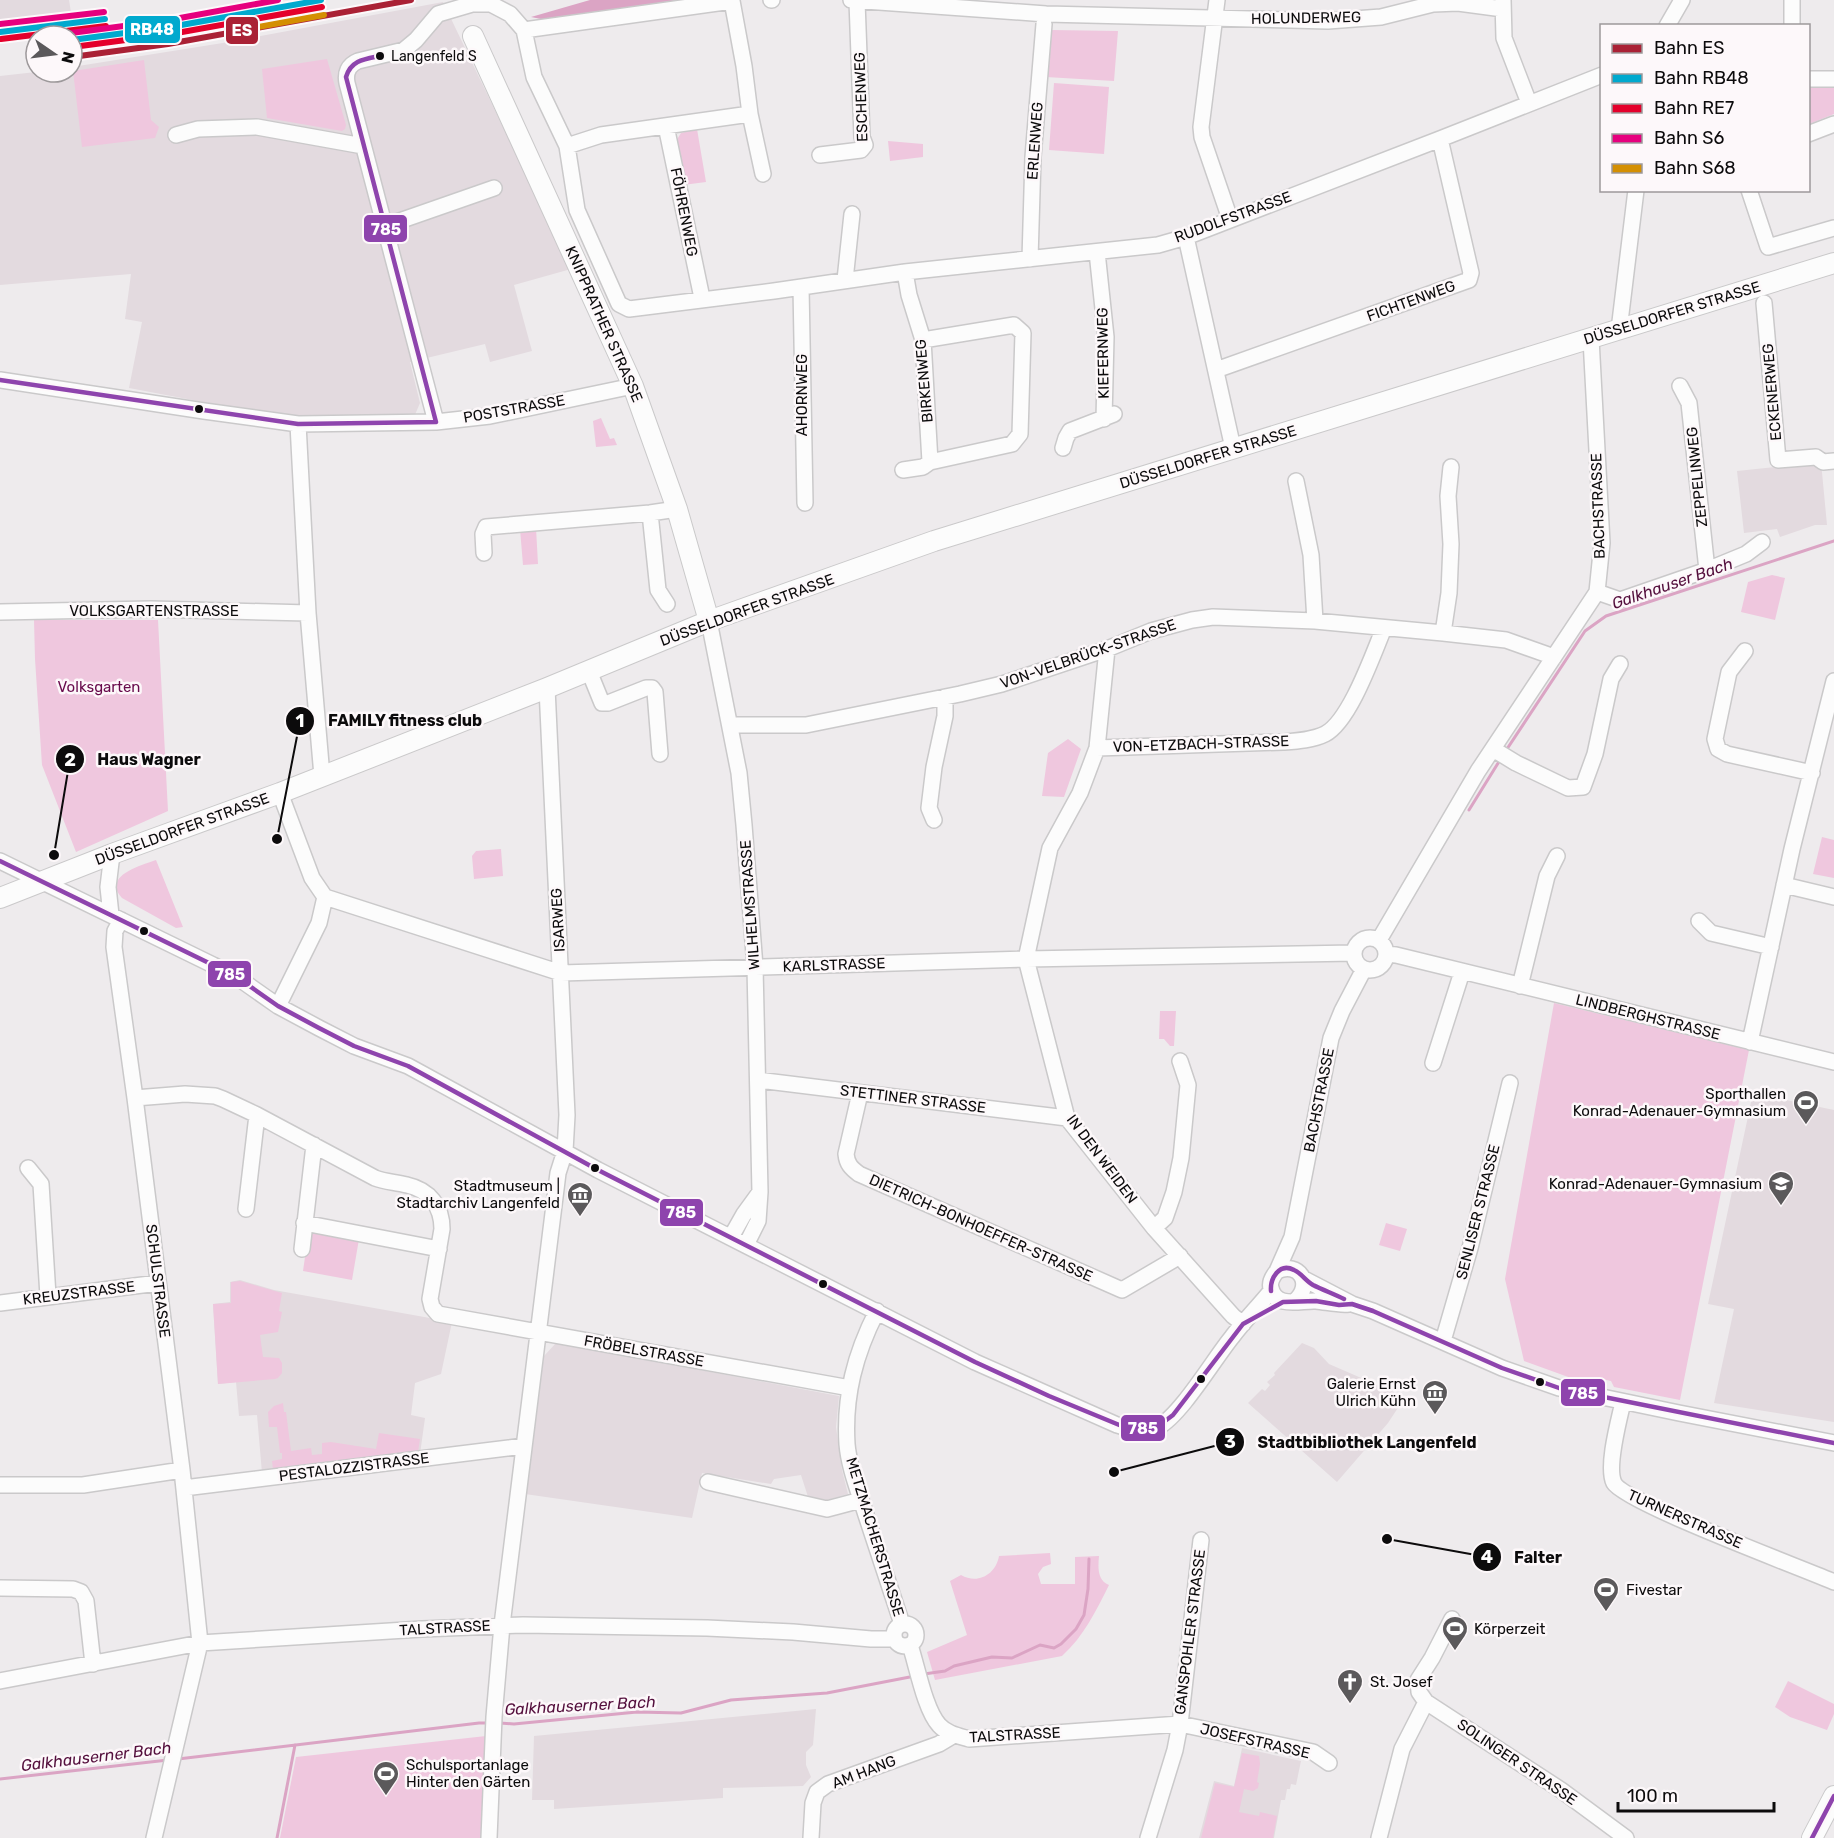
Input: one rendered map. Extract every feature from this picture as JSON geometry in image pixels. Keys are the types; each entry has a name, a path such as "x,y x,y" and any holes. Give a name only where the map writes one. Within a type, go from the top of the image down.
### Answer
{"main road":[{"name":"KNIPPRATHER STRASSE","path":"473,36 633,386 677,509 709,621"},
{"name":"DÜSSELDORFER STRASSE","path":"0,898 112,854 280,793 547,688 709,621 934,541 1834,263"},
{"path":"1812,1838 1834,1796"}],"street":[{"name":"HOLUNDERWEG","path":"851,0 1046,14 1328,21 1381,16 1433,4 1503,5"},
{"path":"1217,0 1201,127 1202,137 1230,219"},
{"path":"1668,24 1682,0"},
{"path":"1792,0 1792,24"},
{"path":"436,422 346,77 353,63 405,50 438,14 472,4 491,4 510,14 524,30 732,1 750,114 763,174"},
{"name":"ESCHENWEG","path":"820,155 861,150 865,145 862,136 857,1"},
{"path":"1503,5 1504,38 1529,103"},
{"name":"ERLENWEG","path":"1030,259 1033,157 1044,24"},
{"name":"RUDOLFSTRASSE","path":"524,30 534,77 567,146 577,210 619,304 629,309 905,272 1158,244 1186,237 1600,76"},
{"path":"1810,79 1834,79"},
{"path":"567,146 601,135 750,114"},
{"path":"1810,134 1834,124"},
{"path":"176,135 222,126 257,127 363,146"},
{"name":"FÖHRENWEG","path":"666,126 702,298"},
{"name":"FICHTENWEG","path":"1216,370 1470,280 1471,273 1440,139"},
{"path":"385,226 494,188"},
{"path":"1619,330 1636,192"},
{"path":"1750,192 1768,248 1834,228"},
{"path":"845,280 852,214"},
{"path":"1186,237 1233,448"},
{"name":"KIEFERNWEG","path":"1063,448 1070,431 1110,416 1106,337 1097,252"},
{"name":"BIRKENWEG","path":"905,272 909,295 923,340 930,462"},
{"name":"AHORNWEG","path":"801,287 805,503"},
{"name":"ECKENERWEG","path":"1764,303 1778,460 1816,457 1823,462 1834,461"},
{"path":"903,470 1012,444 1020,434 1023,333 1014,325 923,340"},
{"name":"BACHSTRASSE","path":"1379,940 1493,749 1597,592 1602,543 1591,339"},
{"name":"POSTSTRASSE","path":"0,380 298,424 436,422 490,416 633,386"},
{"name":"ZEPPELINWEG","path":"1680,386 1689,403 1707,570"},
{"path":"298,424 308,613 322,776"},
{"path":"1443,633 1449,592 1451,544 1448,496 1452,467"},
{"path":"1296,481 1311,555 1315,621"},
{"path":"484,553 483,534 486,527 677,509"},
{"path":"650,513 658,590 667,604"},
{"path":"1597,592 1620,600 1707,570 1746,554 1762,542"},
{"name":"VOLKSGARTENSTRASSE","path":"0,612 151,609 308,613"},
{"name":"VON-VELBRÜCK-STRASSE","path":"730,725 806,725 945,697 1002,684 1107,649 1151,631 1192,620 1217,617 1315,621 1506,640 1554,657"},
{"name":"WILHELMSTRASSE","path":"709,621 739,773 755,967 760,1192 758,1221 746,1245"},
{"name":"VON-ETZBACH-STRASSE","path":"1097,748 1300,741 1326,734 1337,724 1352,700 1384,628"},
{"path":"1026,958 1050,849 1080,793 1097,748 1107,649"},
{"path":"1745,651 1729,672 1715,739 1718,749 1727,754 1812,773"},
{"path":"1493,749 1516,763 1568,788 1583,787 1595,754 1611,679 1620,664"},
{"path":"588,671 603,703 652,688 655,692 660,754"},
{"path":"1750,1042 1784,885 1834,681"},
{"name":"ISARWEG","path":"489,1838 494,1724 502,1626 558,1173 565,1151 567,1116 547,688"},
{"path":"934,820 929,808 934,767 945,716 945,697"},
{"path":"278,1006 319,922 325,897 312,878 280,793"},
{"name":"SCHULSTRASSE","path":"112,854 108,887 116,917 114,947 182,1470 200,1643 154,1838"},
{"path":"1520,986 1547,876 1557,856"},
{"path":"0,861 233,976 278,1006 354,1046 408,1066 598,1170 975,1362 1129,1429 1143,1430 1157,1427 1173,1415 1271,1291 1271,1280 1277,1271 1289,1268 1352,1304 1521,1376 1559,1388 1623,1402 1834,1443"},
{"path":"1784,885 1834,897"},
{"name":"KARLSTRASSE","path":"325,897 561,973 1026,958 1354,953"},
{"path":"1699,921 1711,933 1771,947"},
{"path":"1373,938 1379,940 1386,948 1385,960 1377,968 1364,969 1356,960 1354,953 1358,943 1373,938"},
{"name":"LINDBERGHSTRASSE","path":"1386,954 1834,1062"},
{"name":"IN DEN WEIDEN","path":"1026,958 1067,1118 1154,1228 1233,1316 1243,1324"},
{"name":"BACHSTRASSE","path":"1277,1271 1292,1237 1331,1038 1364,969"},
{"path":"1433,1063 1462,972"},
{"path":"1154,1228 1165,1218 1174,1192 1181,1158 1188,1085 1180,1061"},
{"name":"STETTINER STRASSE","path":"758,1080 1067,1118"},
{"name":"SENLISER STRASSE","path":"1443,1341 1470,1248 1510,1083"},
{"name":"DIETRICH-BONHOEFFER-STRASSE","path":"860,1093 846,1154 847,1161 859,1174 1122,1290 1180,1256"},
{"path":"135,1098 185,1094 214,1096 257,1115 375,1178 418,1188 430,1196 440,1210 442,1220 439,1249 304,1223"},
{"path":"246,1209 257,1115"},
{"path":"302,1249 314,1145"},
{"path":"28,1168 41,1184 48,1296"},
{"path":"731,1237 760,1192"},
{"name":"BACHSTRASSE","path":"1292,1237 1294,1255 1301,1276"},
{"name":"FRÖBELSTRASSE","path":"439,1249 430,1299 432,1307 438,1314 850,1388"},
{"path":"1243,1324 1301,1296 1304,1289 1301,1276"},
{"name":"KREUZSTRASSE","path":"0,1303 158,1282"},
{"path":"1271,1291 1278,1299 1289,1301 1352,1304"},
{"name":"METZMACHERSTRASSE","path":"877,1311 864,1336 855,1361 846,1424 847,1447 861,1500 902,1624"},
{"name":"TURNERSTRASSE","path":"1623,1402 1611,1467 1613,1481 1619,1490 1675,1517 1834,1582"},
{"name":"PESTALOZZISTRASSE","path":"184,1488 524,1446"},
{"path":"0,1485 83,1485 182,1470"},
{"path":"708,1482 827,1509 861,1500"},
{"name":"GANSPOHLER STRASSE","path":"1148,1838 1175,1750 1180,1724 1201,1540"},
{"path":"0,1588 73,1589 81,1592 86,1602 93,1664"},
{"path":"1378,1838 1402,1749 1426,1702 1419,1692 1418,1680 1452,1619"},
{"path":"902,1624 914,1629 916,1638 910,1645 900,1646 894,1639 895,1630 902,1624"},
{"name":"TALSTRASSE","path":"0,1681 200,1643 422,1629 502,1626 707,1628 894,1639"},
{"name":"TALSTRASSE","path":"910,1645 931,1712 940,1726 954,1735 969,1739 1180,1724"},
{"name":"SOLINGER STRASSE","path":"1426,1702 1561,1790 1626,1838"},
{"name":"JOSEFSTRASSE","path":"1180,1724 1313,1752 1329,1763"},
{"name":"AM HANG","path":"811,1838 813,1803 817,1792 828,1784 939,1744 954,1735"}],"shaded area":[{"path":"0,0 69,0 72,19 0,28"},
{"path":"590,0 679,0 546,20 531,17"},
{"path":"443,2 571,269 514,285 532,351 490,362 485,344 410,362 420,403 414,417 299,420 129,388 142,322 125,319 131,274 0,285 0,76 24,73 24,84 84,84 84,65 229,42"},
{"path":"1821,462 1827,525 1815,525 1780,537 1777,529 1744,533 1737,471"},
{"name":"Konrad-Adenauer-Gymnasium","path":"1753,1093 1834,1110 1834,1422 1714,1403 1734,1309 1708,1304"},
{"path":"240,1280 274,1290 452,1322 441,1374 415,1383 411,1415 425,1418 420,1454 262,1473 257,1415 239,1416 236,1382 218,1384 213,1304 230,1302 230,1282"},
{"path":"556,1343 839,1396 836,1427 848,1494 820,1502 809,1500 801,1475 774,1479 771,1484 702,1473 692,1518 525,1494 544,1356"},
{"path":"1302,1343 1314,1348 1329,1364 1405,1397 1388,1423 1337,1482 1248,1403 1262,1389 1265,1391 1270,1385 1267,1382"},
{"path":"816,1709 813,1745 806,1752 806,1765 811,1777 803,1786 723,1788 723,1798 554,1809 554,1800 532,1800 534,1736"},
{"path":"1242,1748 1301,1761 1296,1785 1291,1784 1290,1789 1287,1789 1285,1800 1281,1800 1274,1838 1199,1838 1214,1781 1234,1786"}],"green space":[{"path":"1051,30 1118,31 1114,81 1046,77"},
{"path":"327,59 346,125 345,129 342,131 267,118 262,69"},
{"path":"144,60 151,120 159,127 155,138 82,147 75,84 84,84 84,69"},
{"path":"1054,83 1109,87 1104,154 1049,150"},
{"path":"1810,85 1834,85 1834,114 1810,124"},
{"path":"697,129 706,182 683,185 676,141 681,133"},
{"path":"888,141 923,144 923,157 890,161"},
{"path":"601,418 610,439 614,438 617,445 596,447 593,421"},
{"path":"536,528 538,564 523,565 520,529"},
{"path":"1772,575 1785,578 1775,620 1741,612 1748,582"},
{"name":"Volksgarten","path":"34,620 158,620 168,811 76,852 42,765"},
{"path":"1068,739 1081,749 1064,797 1042,796 1048,753"},
{"path":"1822,837 1834,840 1834,878 1813,874"},
{"path":"501,849 503,876 474,879 472,856 476,851"},
{"path":"156,860 183,927 176,928 122,898 117,890 116,883 126,873"},
{"path":"1554,1003 1749,1050 1680,1400 1614,1387 1611,1381 1602,1379 1597,1383 1571,1378 1524,1361 1505,1279"},
{"path":"1160,1011 1176,1011 1174,1046 1170,1046 1164,1039 1159,1039"},
{"path":"1386,1223 1407,1229 1400,1251 1379,1245"},
{"path":"309,1229 359,1239 352,1280 303,1271"},
{"path":"240,1281 282,1293 279,1311 282,1312 278,1332 260,1335 263,1357 279,1358 282,1363 282,1373 275,1379 218,1384 213,1304 231,1303 231,1282"},
{"path":"283,1403 291,1451 311,1448 312,1455 322,1454 322,1443 331,1442 376,1449 379,1433 420,1439 418,1452 273,1469 272,1461 282,1459 282,1453 280,1453 277,1427 269,1427 268,1412 274,1406"},
{"path":"1050,1553 1051,1564 1043,1567 1038,1574 1041,1584 1075,1584 1075,1557 1099,1556 1100,1577 1109,1585 1089,1623 1070,1648 1062,1656 935,1680 927,1652 967,1635 950,1581 961,1575 974,1579 985,1576 994,1568 999,1556"},
{"path":"1788,1681 1834,1704 1834,1714 1827,1730 1790,1717 1775,1707"},
{"name":"Schulsportanlage Hinter den Gärten","path":"486,1736 481,1838 280,1838 296,1757"},
{"path":"1242,1753 1259,1756 1260,1764 1258,1788 1253,1791 1244,1789 1239,1812 1259,1816 1260,1812 1277,1816 1273,1838 1201,1838 1215,1783 1234,1787"}],"waterway":[{"name":"Galkhauser Bach","path":"1505,752 1585,631 1606,616 1834,541"},
{"name":"Galkhauser Bach","path":"1469,810 1500,760"},
{"name":"Galkhauserner Bach","path":"924,1674 945,1671 954,1666 992,1657 1012,1658 1040,1645 1054,1648 1061,1644 1076,1629 1084,1615 1089,1559"},
{"name":"Galkhauserner Bach","path":"500,1723 514,1724 637,1712 681,1713 731,1700 827,1693 915,1676"},
{"name":"Galkhauserner Bach","path":"178,1759 490,1723"},
{"path":"277,1838 295,1745"},
{"name":"Galkhauserner Bach","path":"0,1779 168,1760"}],"rail line":[{"name":"S6","path":"84,31 169,20 278,0"},
{"name":"RB48","path":"84,38 170,27 321,0"},
{"name":"ES","path":"84,55 168,44 411,0"},
{"name":"RE7","path":"84,46 171,34 322,7"},
{"name":"S6","path":"0,24 104,12"},
{"name":"S68","path":"231,32 324,15"},
{"name":"RB48","path":"0,32 105,19"},
{"name":"RE7","path":"1,39 106,26"}],"transit line":[{"name":"785","path":"380,56 364,59 355,64 346,77 436,422"},
{"name":"785","path":"0,380 298,424 436,422"},
{"name":"785","path":"0,861 213,965 241,980 278,1006 319,1028 354,1046 408,1066 598,1170 975,1362 1129,1429 1157,1427 1173,1415 1243,1324 1283,1302 1316,1301 1339,1305 1352,1304 1373,1311 1502,1368 1559,1388 1834,1443"},
{"name":"785","path":"1271,1291 1272,1282 1277,1273 1284,1268 1289,1268 1297,1271 1313,1285 1344,1299"},
{"name":"785","path":"1812,1838 1834,1796"}],"place":[{"name":"Langenfeld S","path":"380,56"},
{"name":"FAMILY fitness club","path":"277,839"},
{"name":"Haus Wagner","path":"54,855"},
{"name":"Sporthallen Konrad-Adenauer-Gymnasium","path":"1806,1126"},
{"name":"Konrad-Adenauer-Gymnasium","path":"1781,1207"},
{"name":"Stadtmuseum | Stadtarchiv Langenfeld","path":"580,1218"},
{"name":"Galerie Ernst Ulrich Kühn","path":"1435,1416"},
{"name":"Stadtbibliothek Langenfeld","path":"1114,1472"},
{"name":"Falter","path":"1387,1539"},
{"name":"Fivestar","path":"1606,1613"},
{"name":"Körperzeit","path":"1455,1652"},
{"name":"St. Josef","path":"1350,1705"},
{"name":"Schulsportanlage Hinter den Gärten","path":"386,1797"}]}
